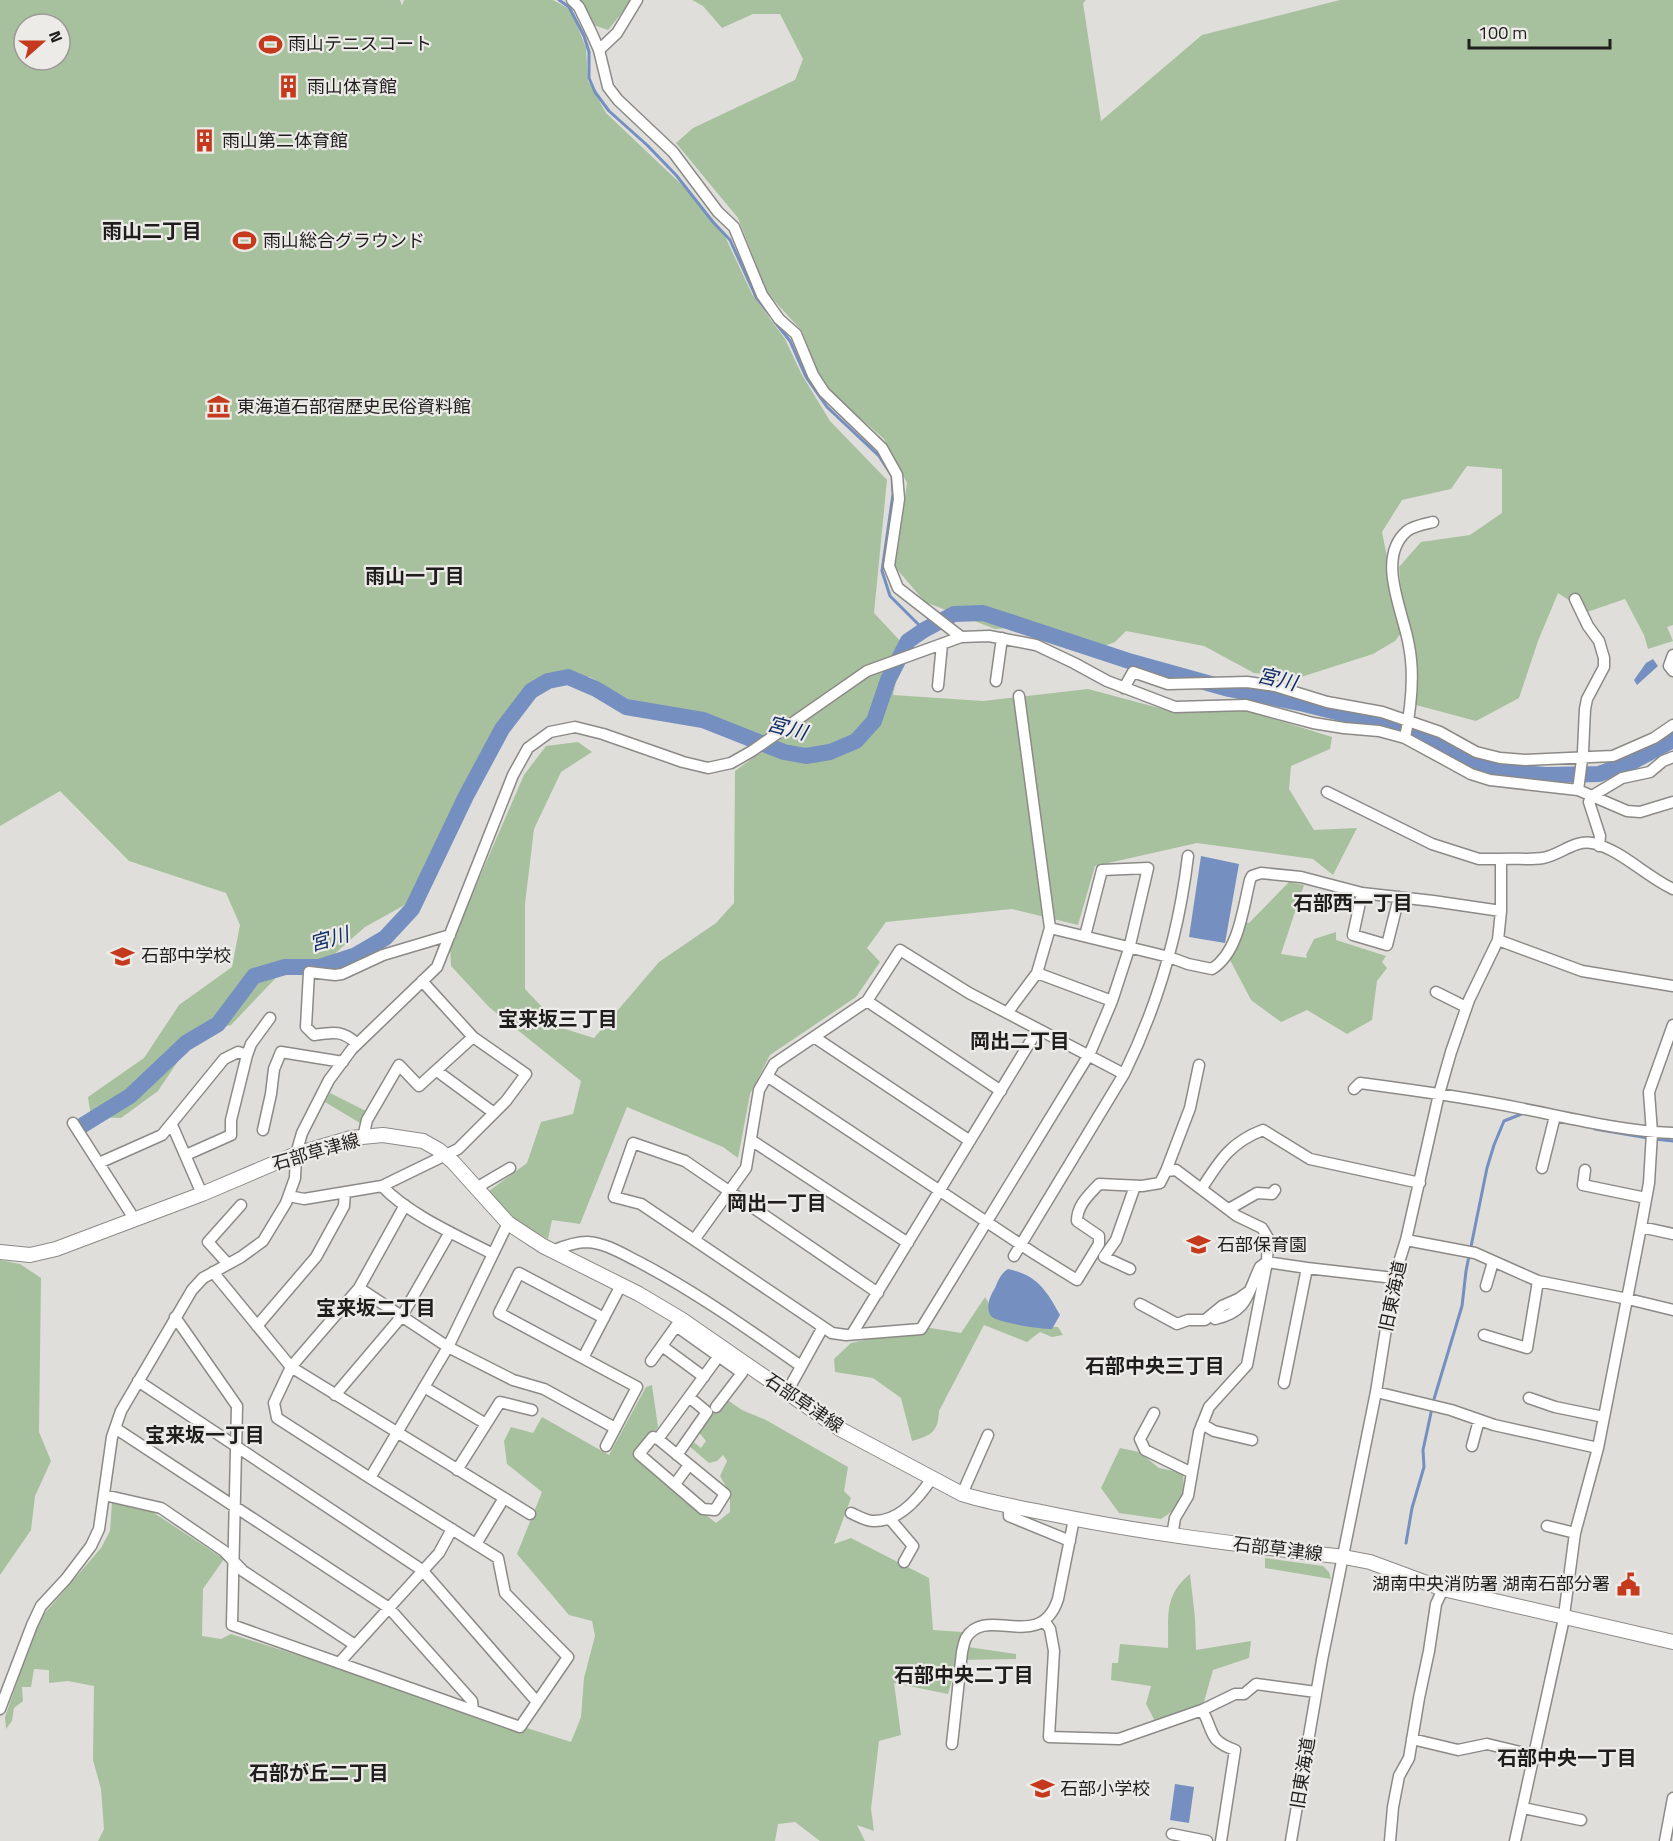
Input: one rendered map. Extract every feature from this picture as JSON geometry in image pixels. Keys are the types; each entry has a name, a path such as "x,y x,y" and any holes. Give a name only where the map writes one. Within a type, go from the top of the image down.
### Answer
{"main road":[{"name":"石部草津線","path":"0,1252 30,1255 56,1249 202,1194 296,1154 351,1138 401,1137 423,1142 453,1162 507,1223 552,1251 621,1285 840,1429 962,1494 1074,1519 1172,1536 1370,1562 1443,1589 1673,1642"}],"street":[{"path":"572,0 579,7 598,51 608,87 618,100 673,152 718,212 734,227 762,295 779,319 796,334 813,375 824,392 882,448 897,475 899,499 889,566 898,588 961,637"},
{"path":"598,51 617,33 637,0"},
{"path":"1406,738 1412,680 1409,645 1395,594 1393,565 1396,544 1408,530 1432,522"},
{"path":"1575,599 1588,626 1599,641 1604,658 1604,667 1587,699 1579,785"},
{"path":"0,1709 41,1606 66,1579 91,1546 99,1529 115,1428 121,1411 192,1290 203,1278 263,1241 289,1196 295,1178 296,1154 302,1133 329,1080 357,1044 437,967 513,775 528,748 550,732 575,727 708,768 730,764 867,671 897,658 961,637 989,636 1036,645 1107,681 1175,706 1246,705 1313,723 1379,731 1406,738 1471,774 1490,780 1579,785 1592,796 1627,811 1640,812 1673,802"},
{"path":"996,681 1002,638"},
{"path":"938,686 942,644"},
{"path":"1673,655 1669,666 1673,671"},
{"path":"1125,686 1133,672 1168,684 1247,682 1275,686 1327,702 1382,712 1440,732 1476,752 1500,758 1525,760 1582,760 1614,756 1654,738 1673,725"},
{"path":"1007,1013 1037,973 1050,928 1019,696"},
{"path":"1599,846 1600,837 1589,801 1592,796 1622,778 1650,772 1663,761 1673,757"},
{"path":"1327,792 1432,844 1479,859 1544,858 1577,843 1590,843 1621,857 1673,889"},
{"path":"1014,1256 1124,1074 1146,1024 1169,957 1183,902 1188,856"},
{"name":"旧東海道","path":"1291,1841 1316,1692 1376,1392 1394,1278 1420,1183 1439,1094 1466,1006 1498,940 1502,911 1502,859"},
{"path":"878,1293 685,1161 633,1143 614,1197 641,1204 831,1333 852,1334 921,1329 1088,1056 1112,1001 1129,947 1148,868 1102,870 1085,936"},
{"path":"1050,928 1212,969 1219,964 1233,945 1250,880 1256,873 1300,877 1362,893 1502,911"},
{"path":"1362,893 1353,935 1387,945 1399,897"},
{"path":"357,1044 352,1039 336,1032 314,1035 306,1028 309,972 342,974 383,955 450,935"},
{"path":"1498,940 1582,971 1673,986"},
{"path":"694,1240 746,1168 759,1090 774,1064 867,1001 900,950 969,993 1124,1074"},
{"path":"1037,973 1112,1001"},
{"path":"289,1196 304,1199 382,1186 458,1149 506,1101 526,1074 473,1037 423,981"},
{"path":"1436,992 1466,1006"},
{"path":"867,1001 1000,1091"},
{"path":"186,1155 231,1135 231,1120 247,1055 251,1044 270,1018"},
{"path":"1515,1841 1564,1616 1575,1533 1598,1448 1641,1227 1652,1133 1649,1092 1673,1025"},
{"path":"852,1334 1038,1029"},
{"path":"363,1137 367,1120 399,1065 419,1086 473,1037"},
{"path":"814,1037 970,1141"},
{"path":"99,1163 162,1135 224,1059 238,1052 247,1055"},
{"path":"263,1130 272,1094 274,1069 280,1052 343,1062"},
{"path":"767,1076 1077,1280 1099,1244 1099,1236 1077,1221 1077,1214 1085,1199 1099,1184 1135,1186 1160,1183 1190,1108 1199,1065"},
{"path":"437,1071 494,1113"},
{"path":"1354,1089 1360,1083 1439,1094 1652,1133 1673,1133"},
{"path":"1542,1168 1555,1116"},
{"path":"73,1123 135,1220"},
{"path":"172,1125 202,1194"},
{"path":"1202,1188 1230,1149 1247,1137 1263,1130 1310,1159 1420,1183"},
{"path":"751,1140 908,1243"},
{"path":"476,1188 510,1168"},
{"path":"1166,1171 1176,1170 1237,1216 1262,1228 1268,1238 1267,1262 1247,1365 1209,1407 1202,1424 1188,1496 1175,1518 1172,1536"},
{"path":"1585,1170 1583,1185 1646,1198"},
{"path":"382,1186 394,1199 493,1254"},
{"path":"1130,1269 1104,1257 1116,1240 1135,1186"},
{"path":"1229,1209 1257,1193 1272,1194 1275,1190"},
{"path":"257,1326 316,1257 344,1206 345,1192"},
{"path":"228,1264 208,1242 241,1205"},
{"path":"176,1317 237,1406 232,1625 520,1727 568,1657 505,1593 498,1558 277,1418 274,1404 291,1368 359,1288 405,1205"},
{"path":"369,1478 448,1347 507,1223"},
{"path":"1641,1227 1673,1234"},
{"path":"335,1395 402,1316 450,1232"},
{"path":"1406,1240 1475,1253 1538,1281 1673,1310"},
{"path":"552,1251 569,1244 588,1242 611,1248 655,1270 723,1312 801,1366"},
{"path":"1215,1319 1238,1311 1245,1302 1260,1267 1267,1262 1394,1278"},
{"path":"1486,1286 1493,1262"},
{"path":"1284,1383 1307,1268"},
{"path":"213,1272 291,1368 530,1514"},
{"path":"604,1318 519,1273 499,1313 637,1387 606,1446"},
{"path":"1484,1335 1527,1348 1538,1281"},
{"path":"583,1358 621,1285"},
{"path":"359,1288 448,1347 513,1380 544,1389 615,1428"},
{"path":"1140,1304 1177,1324 1188,1320 1205,1320 1222,1306 1248,1292"},
{"path":"651,1361 678,1322"},
{"path":"787,1392 823,1328"},
{"path":"662,1346 704,1377"},
{"path":"658,1439 722,1352 742,1373 716,1407"},
{"path":"138,1382 422,1570 537,1702"},
{"path":"424,1387 486,1424"},
{"path":"1376,1392 1451,1410 1494,1425 1598,1448"},
{"path":"677,1455 708,1412 689,1397"},
{"path":"1528,1398 1555,1407 1604,1417"},
{"path":"458,1470 500,1402 532,1410"},
{"path":"1154,1413 1140,1439 1145,1450 1192,1473"},
{"path":"1472,1446 1479,1420"},
{"path":"1202,1424 1214,1431 1252,1440"},
{"path":"115,1428 389,1608 472,1701 473,1710"},
{"path":"962,1494 988,1435"},
{"path":"653,1437 677,1455 725,1494 715,1510 704,1509 639,1454 653,1437"},
{"path":"675,1484 689,1465"},
{"path":"851,1514 871,1521 890,1519 924,1492 932,1478"},
{"path":"104,1495 161,1508 224,1551 243,1571 355,1646"},
{"path":"476,1544 504,1498"},
{"path":"1009,1505 1009,1516 1070,1541"},
{"path":"890,1519 913,1546 904,1562"},
{"path":"952,1744 962,1652 966,1638 981,1627 992,1625 1022,1627 1045,1622 1054,1612 1058,1599 1074,1519"},
{"path":"1547,1526 1575,1533"},
{"path":"339,1663 439,1553 452,1529"},
{"path":"1390,1841 1399,1776 1409,1758 1419,1698 1430,1652 1436,1604 1443,1589"},
{"path":"1045,1622 1050,1629 1054,1651 1049,1737 1119,1739 1202,1710 1235,1694 1244,1694 1256,1684 1316,1692"},
{"path":"1202,1710 1211,1735 1222,1746 1235,1750 1221,1841"},
{"path":"1412,1739 1458,1750 1487,1744 1533,1755"},
{"path":"1665,1841 1673,1798"},
{"path":"1523,1808 1581,1820"},
{"path":"1172,1834 1207,1841"}],"green space":[{"path":"0,0 400,0 402,6 404,0 553,0 571,10 586,48 588,81 606,113 682,185 722,230 752,294 785,339 802,375 830,421 887,480 874,613 904,645 893,695 983,701 1088,689 1178,713 1245,710 1332,737 1330,749 1291,766 1289,789 1314,830 1357,828 1333,875 1313,859 1197,843 1095,866 1078,925 1012,909 886,922 867,948 880,962 856,997 770,1055 750,1094 738,1158 723,1147 627,1107 580,1224 552,1220 548,1239 513,1218 489,1191 527,1163 541,1122 573,1114 581,1081 489,1007 451,966 450,945 524,775 546,746 578,742 592,752 561,772 534,829 525,904 525,989 562,1028 594,1038 659,962 716,923 734,903 735,771 795,727 775,728 761,738 630,700 590,677 547,677 527,691 503,742 410,902 365,927 323,964 292,961 231,1025 197,1033 158,1091 121,1118 91,1117 88,1097 144,1058 179,1005 232,967 240,925 226,893 129,861 60,791 0,826"},
{"path":"576,0 632,0 608,30 590,24"},
{"path":"692,0 1086,0 1083,3 1101,121 1202,35 1340,0 1673,0 1673,625 1667,627 1673,641 1648,649 1644,635 1625,599 1587,612 1558,593 1538,641 1519,698 1476,721 1416,705 1412,640 1402,606 1399,567 1421,542 1470,535 1502,513 1502,469 1467,466 1451,489 1402,500 1382,532 1402,632 1395,641 1373,654 1301,677 1254,673 1204,646 1126,631 1115,642 1102,647 1040,626 995,629 925,602 895,567 907,483 884,439 823,385 802,331 768,294 738,218 676,143 693,128 795,80 803,59 780,14 753,14 722,28 703,6"},
{"path":"1289,882 1304,885 1281,954 1307,958 1306,955 1314,939 1336,932 1336,940 1386,956 1382,962 1387,968 1377,981 1372,1020 1347,1034 1307,1010 1281,1022 1251,1000 1230,960 1236,951 1244,921 1249,923"},
{"path":"330,1093 366,1111 360,1123 325,1102"},
{"path":"0,1260 20,1264 41,1278 39,1432 51,1461 35,1496 31,1530 0,1575"},
{"path":"985,1297 991,1307 1028,1326 1058,1327 1063,1335 1052,1337 1040,1332 1027,1342 984,1325 939,1411 935,1429 929,1435 912,1441 901,1398 873,1378 835,1372 834,1359 851,1343 924,1327 961,1333"},
{"path":"652,1385 658,1427 639,1460 716,1523 730,1512 730,1494 720,1476 727,1461 723,1455 717,1461 709,1463 688,1445 691,1440 701,1448 706,1441 697,1430 726,1399 742,1410 766,1420 848,1467 844,1491 851,1498 834,1544 851,1538 929,1578 933,1630 962,1632 968,1647 1016,1654 1016,1659 958,1660 948,1694 894,1683 901,1735 879,1741 871,1809 874,1831 857,1825 865,1841 820,1841 795,1822 778,1824 775,1841 98,1841 104,1829 101,1789 93,1760 94,1686 68,1681 49,1683 49,1670 34,1669 31,1687 22,1687 23,1701 14,1708 12,1721 6,1729 5,1717 33,1636 44,1614 101,1548 110,1531 112,1503 116,1501 145,1507 224,1559 203,1589 202,1636 221,1639 231,1634 571,1742 581,1717 584,1678 595,1636 592,1621 569,1615 517,1554 542,1492 507,1464 504,1441 511,1427 533,1433 542,1417 609,1455 646,1387"},
{"path":"1120,1448 1139,1452 1159,1468 1183,1473 1180,1500 1173,1510 1161,1519 1119,1513 1101,1488"},
{"path":"1265,1558 1323,1566 1329,1572 1331,1579 1265,1568"},
{"path":"1190,1574 1196,1650 1251,1641 1249,1658 1213,1670 1203,1705 1157,1725 1146,1704 1151,1686 1111,1680 1112,1663 1118,1663 1120,1644 1168,1648 1168,1617 1171,1599 1181,1582"}],"water":[{"path":"1653,659 1658,666 1637,685 1634,680 1646,663"},
{"path":"1201,856 1239,864 1225,943 1189,937"},
{"path":"1008,1269 1027,1275 1045,1291 1060,1315 1052,1329 1010,1323 991,1316 988,1309 990,1298 1000,1277"},
{"path":"1175,1784 1194,1787 1189,1823 1170,1820"}],"waterway":[{"path":"559,0 569,7 584,36 589,52 589,78 595,92 609,111 676,175 730,240 756,297 770,315"},
{"path":"775,322 790,341 806,377 827,407 879,456 892,476 893,494 882,571 890,596 924,630"},
{"name":"宮川","path":"83,1125 130,1096 186,1043 218,1024 254,976 285,967 319,967 356,955 385,938 412,909 466,796 502,729 531,691 548,681 568,677 596,689 626,707 703,720 784,752 806,756 830,752 856,741 874,721 888,680 908,641 954,614 983,613 1132,662 1229,689 1304,704 1401,728 1496,771 1546,775 1599,774 1634,761 1673,740"},
{"path":"1406,1543 1412,1508 1424,1467 1423,1450 1434,1399 1462,1306 1466,1271 1487,1168 1504,1121 1524,1113"},
{"path":"1595,1129 1648,1138"},
{"path":"1654,1139 1673,1141"}],"place":[{"name":"雨山テニスコート","path":"270,44"},
{"name":"雨山体育館","path":"289,87"},
{"name":"雨山第二体育館","path":"204,141"},
{"name":"雨山総合グラウンド","path":"245,241"},
{"name":"東海道石部宿歴史民俗資料館","path":"219,407"},
{"name":"石部中学校","path":"123,956"},
{"name":"石部保育園","path":"1199,1245"},
{"name":"湖南中央消防署 湖南石部分署","path":"1628,1584"},
{"name":"石部小学校","path":"1042,1789"}],"district":[{"name":"雨山二丁目","path":"152,231"},
{"name":"雨山一丁目","path":"415,576"},
{"name":"石部西一丁目","path":"1353,903"},
{"name":"宝来坂三丁目","path":"558,1019"},
{"name":"岡出二丁目","path":"1020,1041"},
{"name":"岡出一丁目","path":"777,1203"},
{"name":"宝来坂二丁目","path":"376,1308"},
{"name":"石部中央三丁目","path":"1155,1366"},
{"name":"宝来坂一丁目","path":"205,1435"},
{"name":"石部中央二丁目","path":"964,1675"},
{"name":"石部中央一丁目","path":"1567,1758"},
{"name":"石部が丘二丁目","path":"319,1773"}]}
